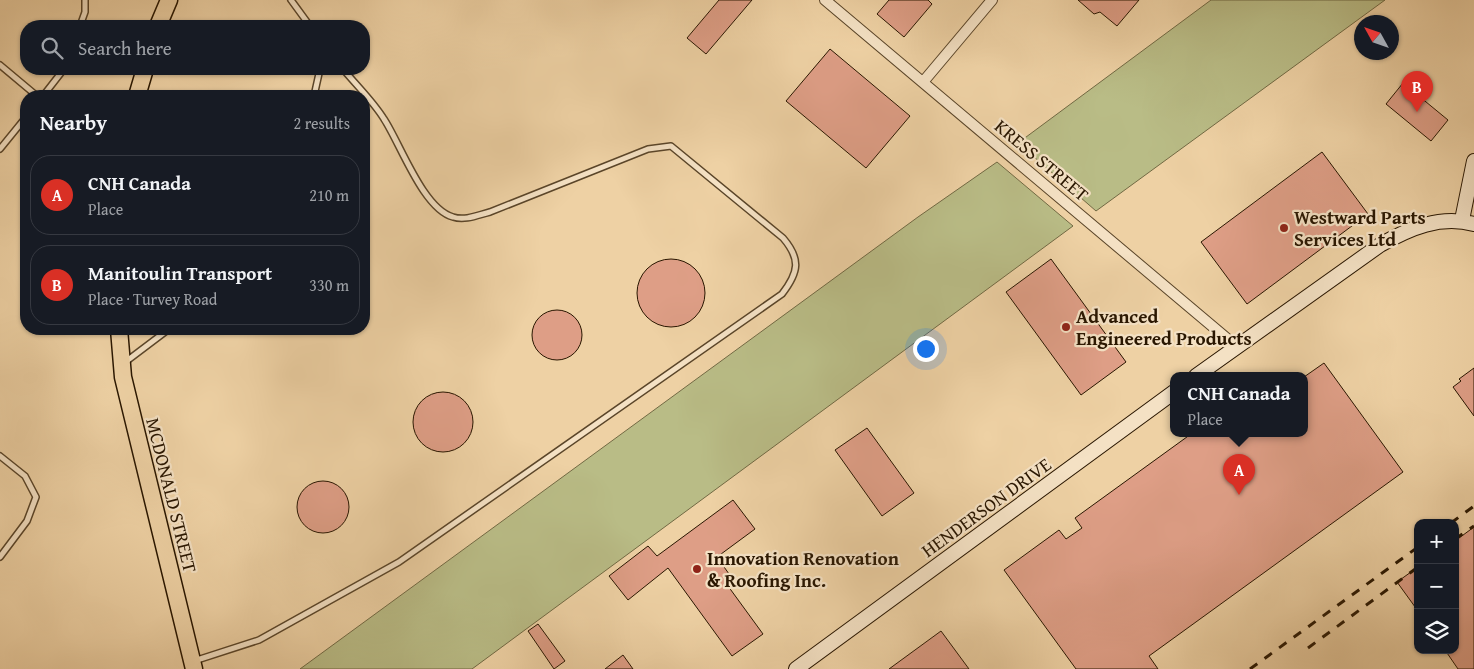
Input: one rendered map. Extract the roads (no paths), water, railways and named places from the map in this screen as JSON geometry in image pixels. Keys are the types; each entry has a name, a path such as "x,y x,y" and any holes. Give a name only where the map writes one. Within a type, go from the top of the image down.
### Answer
{"main road":[{"path":"161,20 169,0"},
{"path":"139,90 143,75"},
{"name":"MCDONALD STREET","path":"120,335 123,377 193,665"}],"street":[{"name":"KRESS STREET","path":"825,0 1237,347"},
{"path":"923,82 992,0"},
{"path":"1202,372 1380,244 1410,228 1442,220 1468,222 1474,161"},
{"name":"HENDERSON DRIVE","path":"796,669 1170,395"}],"lane":[{"path":"82,20 85,12 85,0"},
{"path":"291,0 306,20"},
{"path":"0,65 30,90"},
{"path":"48,90 59,75"},
{"path":"315,90 319,75"},
{"path":"348,75 361,90"},
{"path":"193,665 259,640 399,562 782,294 792,281 796,258 793,249 783,238 671,146 648,149 490,212 463,218 452,217 438,208 422,189 384,118 370,101"},
{"path":"0,148 20,124"},
{"path":"122,365 161,335"},
{"path":"0,456 25,476 36,497 27,520 0,556"}],"railway":[{"path":"1456,519 1474,506"},
{"path":"1459,536 1474,526"},
{"path":"1250,669 1414,550"},
{"path":"1308,648 1414,570"}],"place":[{"name":"Manitoulin Transport","path":"1417,112"},
{"name":"Westward Parts Services Ltd","path":"1284,228"},
{"name":"Advanced Engineered Products","path":"1066,327"},
{"name":"CNH Canada","path":"1239,495"},
{"name":"Innovation Renovation & Roofing Inc.","path":"697,569"}]}
